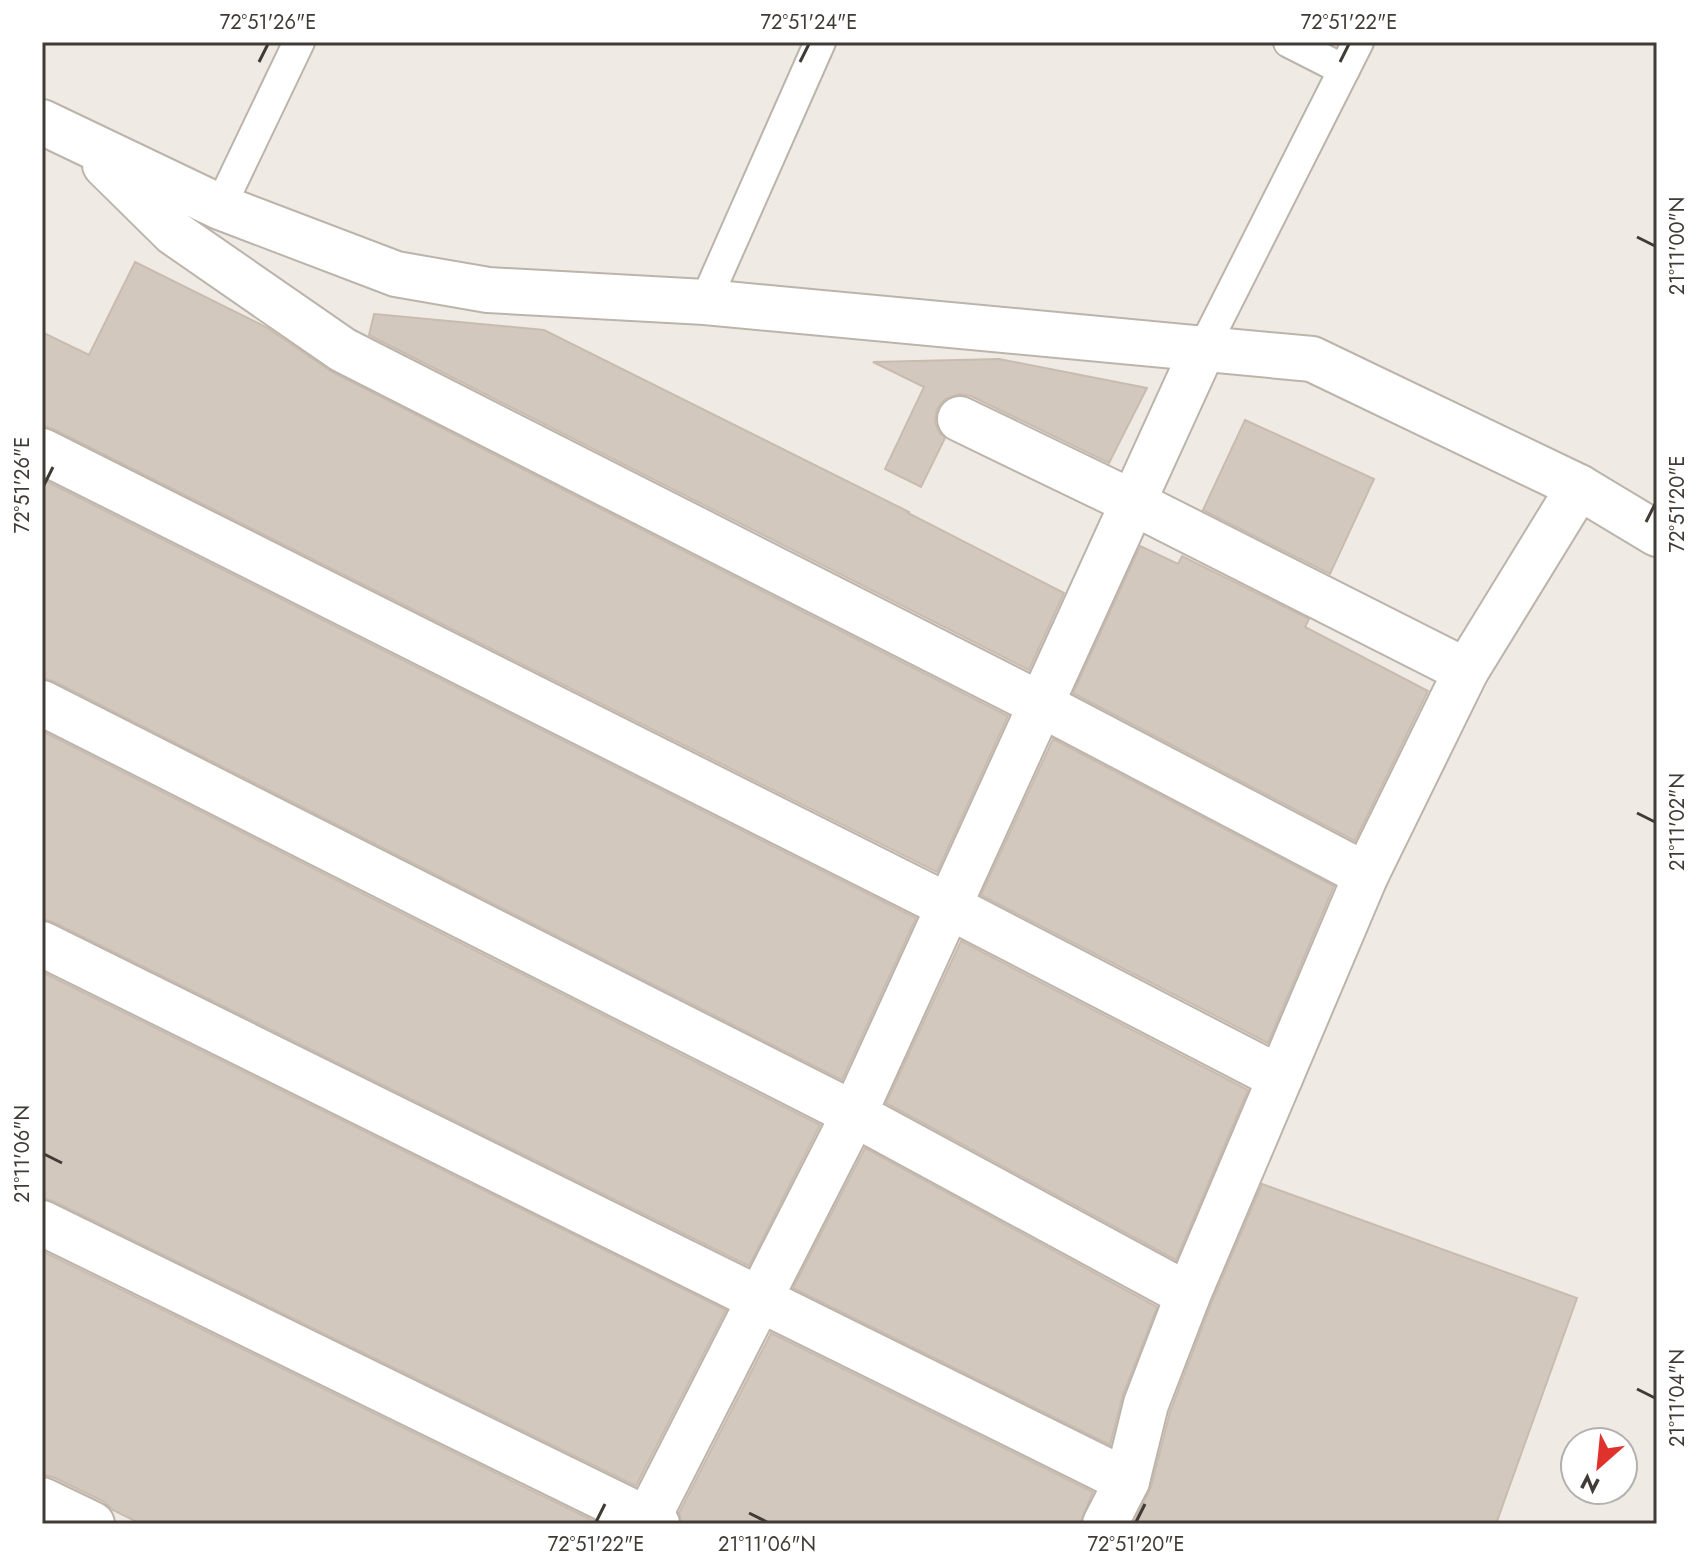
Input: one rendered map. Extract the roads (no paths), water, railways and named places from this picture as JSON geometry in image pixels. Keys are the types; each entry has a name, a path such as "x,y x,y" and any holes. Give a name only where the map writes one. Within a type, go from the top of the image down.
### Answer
{"street":[{"path":"42,122 220,207 396,274 488,290 705,302 1312,359 1579,487 1657,534"},
{"path":"81,140 174,233 343,350 1040,704 1366,875"},
{"path":"42,1223 650,1522 854,1114 1203,349"},
{"path":"960,419 1466,671"},
{"path":"42,451 948,906 1280,1078"},
{"path":"1105,1524 1127,1481 1146,1404 1188,1295 1366,875 1466,671 1579,487"},
{"path":"42,703 854,1114 1188,1295"},
{"path":"42,944 1127,1481"},
{"path":"42,1500 92,1524"}],"lane":[{"path":"220,207 299,42"},
{"path":"705,302 820,42"},
{"path":"1289,42 1344,70"},
{"path":"1203,349 1358,42"}]}
